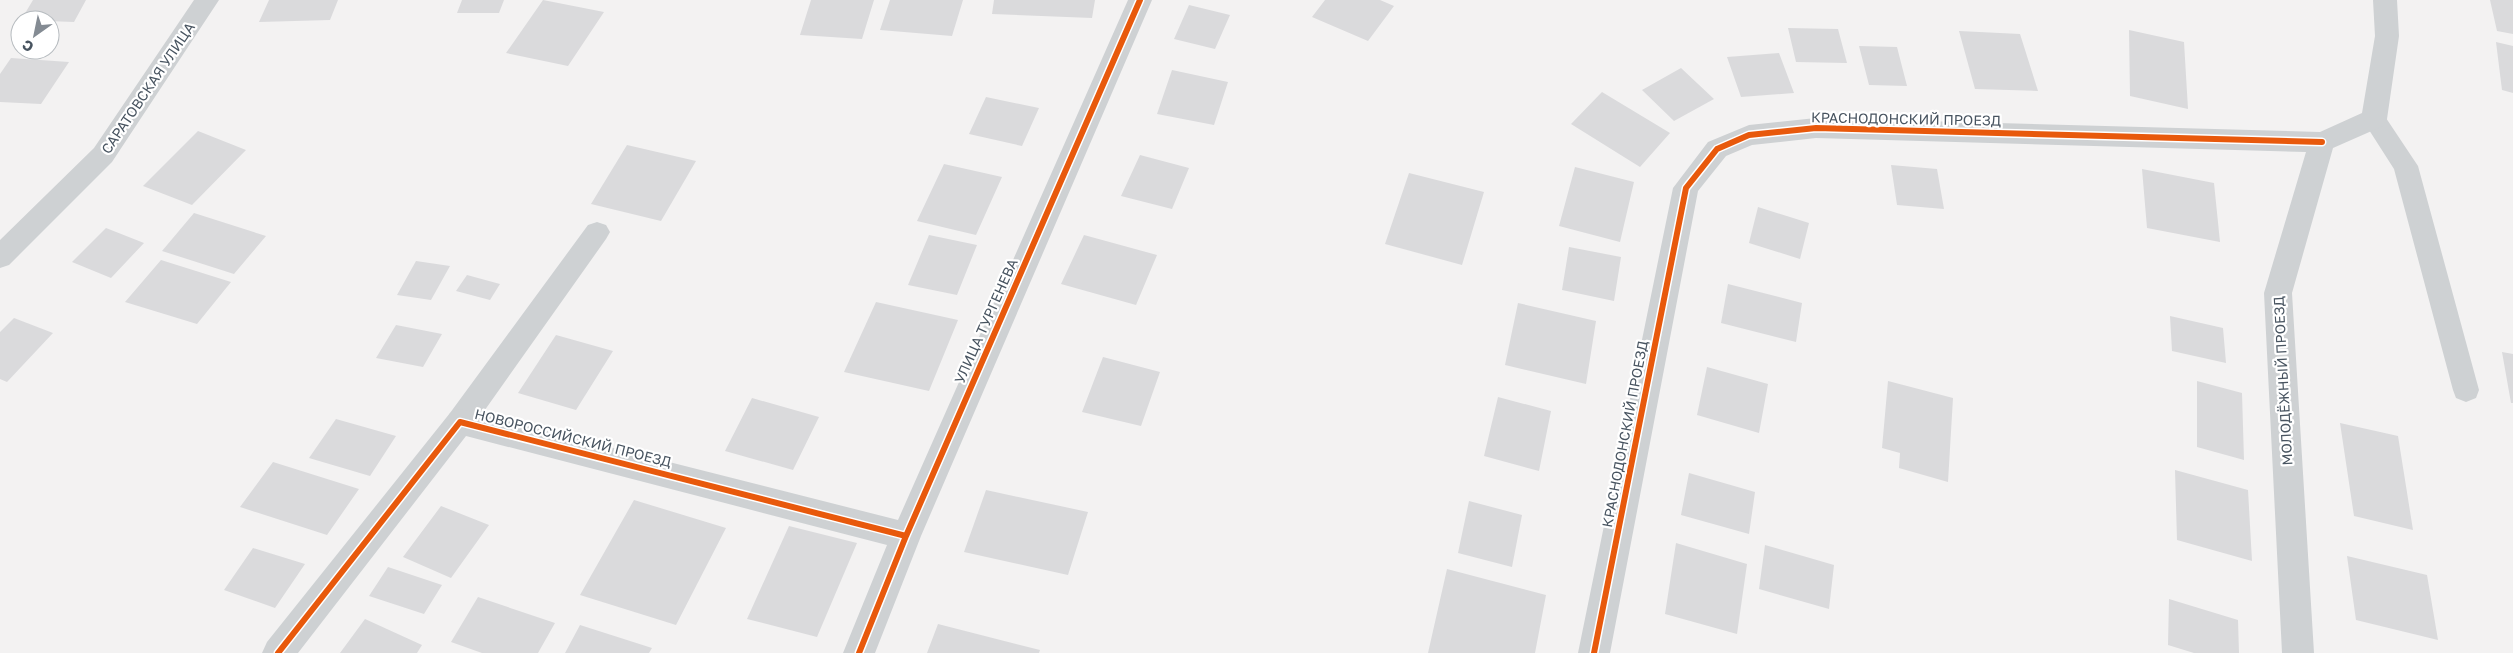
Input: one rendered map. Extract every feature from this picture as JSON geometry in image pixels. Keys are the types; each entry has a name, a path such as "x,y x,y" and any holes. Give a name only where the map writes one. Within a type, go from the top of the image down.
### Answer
{"street":[{"name":"САРАТОВСКАЯ УЛИЦА","path":"0,258 104,155 207,0"},
{"name":"УЛИЦА ТУРГЕНЕВА","path":"859,653 906,536 1140,0"},
{"path":"2322,142 2374,119 2387,36 2385,0"},
{"name":"КРАСНОДОНСКИЙ ПРОЕЗД","path":"1594,653 1686,188 1717,149 1749,135 1816,128 2322,142"},
{"name":"МОЛОДЁЖНЫЙ ПРОЕЗД","path":"2298,653 2278,293 2322,142"},
{"name":"НОВОРОССИЙСКИЙ ПРОЕЗД","path":"278,653 460,422 906,536"}],"lane":[{"path":"2374,119 2406,166 2466,390"},
{"path":"460,422 597,232"}],"building":[{"path":"33,0 86,0 74,22 60,21 60,10 27,10"},
{"path":"269,0 338,0 330,20 259,22"},
{"path":"462,0 504,0 499,13 457,13"},
{"path":"543,0 604,12 568,66 506,53"},
{"path":"811,0 874,0 862,39 800,35"},
{"path":"890,0 963,0 952,36 880,30"},
{"path":"994,0 1095,0 1092,18 992,14"},
{"path":"1325,0 1380,0 1394,6 1368,41 1312,17"},
{"path":"2490,0 2513,0 2513,34 2497,31"},
{"path":"1189,5 1230,15 1215,49 1174,39"},
{"path":"1788,28 1838,29 1847,63 1796,62"},
{"path":"2129,30 2184,42 2188,109 2130,96"},
{"path":"1959,31 2020,34 2038,91 1975,89"},
{"path":"2496,42 2513,46 2513,93 2502,90"},
{"path":"1859,46 1897,47 1907,86 1869,85"},
{"path":"1779,53 1794,93 1741,97 1727,57"},
{"path":"10,59 69,62 41,104 0,102 0,74"},
{"path":"1681,68 1714,99 1674,121 1642,90"},
{"path":"1172,70 1228,82 1214,125 1157,114"},
{"path":"1602,92 1670,133 1640,167 1571,124"},
{"path":"986,97 1039,108 1022,146 969,134"},
{"path":"198,131 246,150 192,205 143,186"},
{"path":"627,145 696,161 661,221 591,204"},
{"path":"1140,155 1189,168 1172,209 1121,196"},
{"path":"944,164 1002,177 976,235 917,221"},
{"path":"1891,165 1937,169 1944,209 1897,205"},
{"path":"1575,167 1634,182 1620,242 1559,226"},
{"path":"2142,169 2214,183 2220,242 2147,228"},
{"path":"1409,173 1484,192 1462,265 1385,244"},
{"path":"1758,207 1809,223 1800,259 1749,243"},
{"path":"194,213 266,236 234,274 162,251"},
{"path":"106,228 144,243 111,278 72,262"},
{"path":"929,235 977,245 957,295 908,285"},
{"path":"1084,235 1157,255 1136,305 1061,284"},
{"path":"1569,247 1621,257 1614,301 1562,290"},
{"path":"161,260 231,282 197,324 125,302"},
{"path":"416,261 450,266 431,300 397,295"},
{"path":"467,275 500,284 490,300 456,291"},
{"path":"1728,284 1802,303 1796,342 1721,323"},
{"path":"876,302 958,320 929,391 844,372"},
{"path":"1518,303 1596,321 1586,384 1505,365"},
{"path":"2170,316 2223,328 2226,363 2172,351"},
{"path":"14,318 53,333 7,382 0,379 0,332"},
{"path":"396,325 442,334 423,367 376,358"},
{"path":"556,335 613,351 576,410 518,393"},
{"path":"2502,352 2513,354 2513,403 2511,403"},
{"path":"1103,357 1160,372 1141,426 1082,412"},
{"path":"1707,367 1768,384 1759,433 1697,415"},
{"path":"1888,381 1953,398 1948,482 1899,468 1900,453 1882,448"},
{"path":"2197,381 2242,393 2244,460 2197,447"},
{"path":"1498,397 1551,411 1539,471 1484,456"},
{"path":"752,398 819,417 793,470 725,451"},
{"path":"336,419 396,436 370,476 309,458"},
{"path":"2340,423 2398,436 2413,530 2354,516"},
{"path":"273,462 359,489 327,535 240,507"},
{"path":"2175,470 2248,490 2252,561 2177,540"},
{"path":"1689,473 1755,492 1749,534 1681,515"},
{"path":"986,490 1088,512 1068,575 964,552"},
{"path":"634,500 726,528 676,625 580,595"},
{"path":"1469,501 1522,515 1512,567 1458,553"},
{"path":"441,506 489,525 451,578 403,557"},
{"path":"789,526 857,543 817,637 747,619"},
{"path":"1676,543 1747,564 1737,634 1665,614"},
{"path":"1765,545 1834,565 1829,609 1759,589"},
{"path":"253,548 305,564 275,608 224,590"},
{"path":"2347,556 2427,575 2438,640 2356,620"},
{"path":"388,567 442,585 424,614 369,596"},
{"path":"1447,569 1546,595 1535,653 1428,653"},
{"path":"478,597 555,623 538,653 482,653 451,642"},
{"path":"2169,599 2238,620 2239,653 2194,653 2168,645"},
{"path":"365,619 422,645 417,653 340,653"},
{"path":"938,624 1040,650 1039,653 927,653"},
{"path":"580,625 652,648 649,653 565,653"}],"cycle path":[{"path":"859,653 906,536 1140,0"},
{"path":"1594,653 1686,188 1717,149 1749,135 1816,128 2322,142"},
{"path":"278,653 460,422 906,536"}]}
